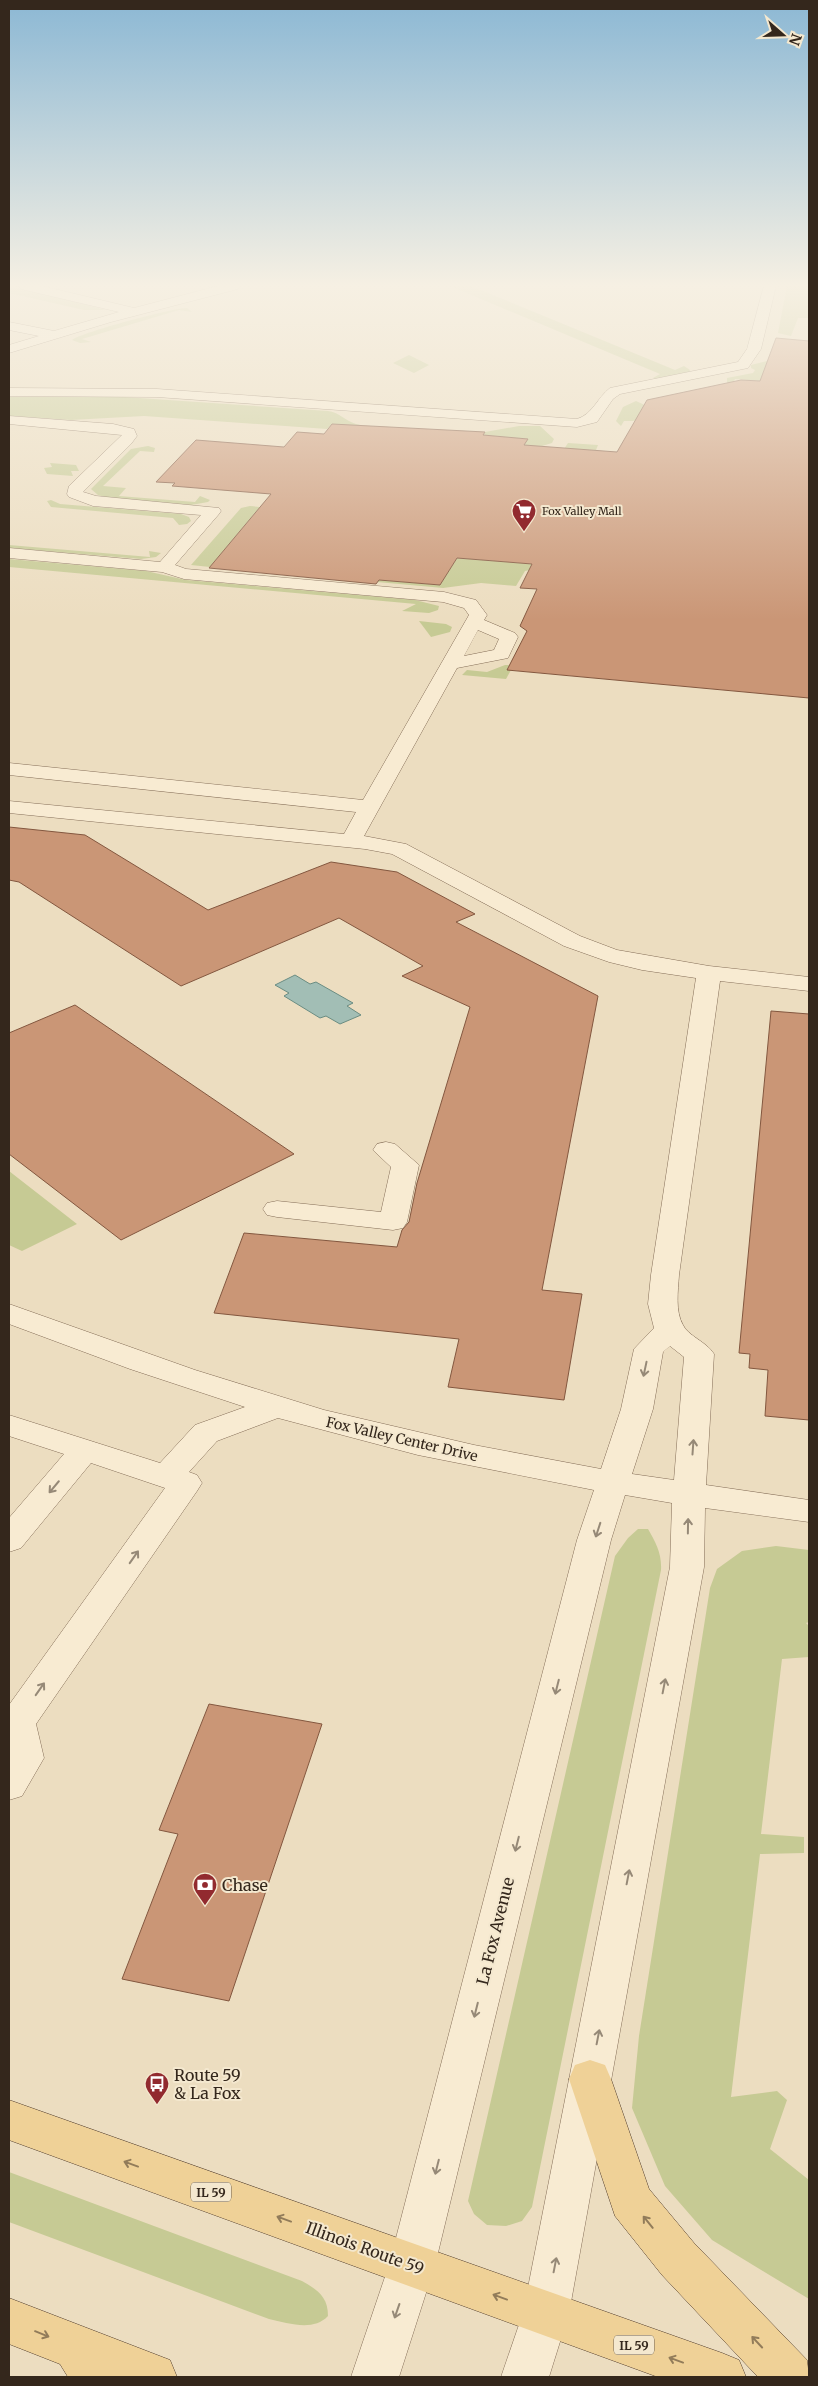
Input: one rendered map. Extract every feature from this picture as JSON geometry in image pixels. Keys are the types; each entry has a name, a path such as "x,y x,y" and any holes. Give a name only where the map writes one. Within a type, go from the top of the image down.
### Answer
{"main road":[{"path":"590,2079 631,2201 678,2259 790,2377"},
{"name":"Illinois Route 59","path":"9,2120 722,2377"},
{"path":"9,2321 85,2362 153,2377"}],"street":[{"path":"217,397 363,408 362,411 376,418 481,426 495,424 508,419 577,423 592,419 607,397"},
{"path":"9,420 113,428 128,432 130,436 126,441 75,489 75,494 82,498 93,502 213,511 164,567"},
{"path":"9,553 164,567 184,574 444,597 470,604 478,615 350,842"},
{"path":"450,664 500,654 509,637 474,622"},
{"path":"9,769 370,807"},
{"path":"9,807 350,842 398,849 572,941 610,955 642,963 709,973 809,984"},
{"path":"525,2377 546,2313 687,1567 689,1495 699,1354 669,1330 663,1304 665,1276 709,973"},
{"path":"276,1209 393,1222 405,1165 386,1150"},
{"name":"Fox Valley Center Drive","path":"9,1313 164,1370 277,1407 409,1442 612,1483 809,1511"},
{"name":"La Fox Avenue","path":"375,2377 412,2265 594,1540 637,1409 649,1349 669,1330"},
{"path":"166,1476 206,1433 277,1407"},
{"path":"9,1425 186,1483 13,1720 26,1758 9,1785"},
{"path":"9,1540 85,1450"}],"green space":[{"path":"9,397 130,397 328,411 362,426 332,424 327,429 144,416 71,420 9,416"},
{"path":"636,401 664,414 633,421 624,421 621,426 616,421 623,407"},
{"path":"519,426 540,426 554,439 552,443 532,449 562,452 568,443 598,445 596,450 572,449 561,468 512,464 527,439 483,435 485,432"},
{"path":"148,446 155,448 154,452 140,451 103,486 126,488 119,496 195,502 200,496 210,500 191,505 108,498 98,495 91,489 131,449"},
{"path":"50,463 76,465 79,471 71,471 73,476 47,474 44,468 52,467"},
{"path":"51,500 60,504 181,514 189,517 191,521 187,524 179,525 173,518 51,507 47,501"},
{"path":"250,506 260,507 210,567 191,565 241,508"},
{"path":"9,545 150,557 149,551 161,553 156,557 141,559 9,548"},
{"path":"457,558 533,564 530,570 525,571 516,586 481,583 443,588 377,582 379,580 440,585"},
{"path":"9,559 146,571 186,580 415,600 439,606 438,610 429,613 402,611 416,604 9,567"},
{"path":"419,621 446,624 452,627 450,632 431,637"},
{"path":"509,665 507,670 511,670 506,679 462,675 467,670 487,672"},
{"path":"9,1171 77,1224 22,1251 9,1245"},
{"path":"638,1529 648,1529 651,1534 659,1554 661,1570 532,2207 522,2221 506,2226 487,2225 474,2214 468,2201 615,1556 628,1538"},
{"path":"776,1546 809,1550 809,1622 806,1623 809,1626 809,1657 782,1659 761,1834 804,1837 804,1853 760,1854 731,2097 777,2091 787,2100 770,2149 809,2180 809,2299 712,2240 665,2186 632,2108 639,2036 710,1588 717,1569 742,1551"},
{"path":"9,2172 302,2281 313,2288 324,2299 328,2309 328,2316 322,2321 308,2325 269,2319 9,2222"}],"water":[{"path":"295,975 310,984 316,982 353,1003 347,1006 361,1015 340,1024 326,1016 320,1018 284,996 289,993 275,985"}],"building":[{"name":"Fox Valley Mall","path":"659,397 809,397 809,698 507,670 527,631 520,626 537,589 520,588 532,564 457,558 440,585 379,580 376,584 209,568 271,494 172,486 175,483 156,482 196,440 284,447 297,432 324,434 332,424 485,432 483,435 528,439 524,445 617,452 647,400"},
{"path":"9,827 85,835 208,910 331,862 397,872 475,914 456,922 598,996 542,1290 582,1294 564,1400 448,1387 459,1339 214,1313 244,1233 397,1247 402,1230 409,1222 417,1183 470,1007 402,976 423,966 339,918 181,986 19,882 9,880"},
{"path":"75,1005 294,1154 121,1240 9,1154 9,1033"},
{"path":"771,1011 809,1014 809,1420 765,1416 768,1370 749,1368 750,1354 739,1353"},
{"name":"Chase","path":"209,1704 322,1724 229,2001 122,1979 178,1834 159,1830"}],"place":[{"name":"Fox Valley Mall","path":"524,532"},
{"name":"Chase","path":"205,1906"},
{"name":"Route 59 & La Fox","path":"157,2105"}]}
